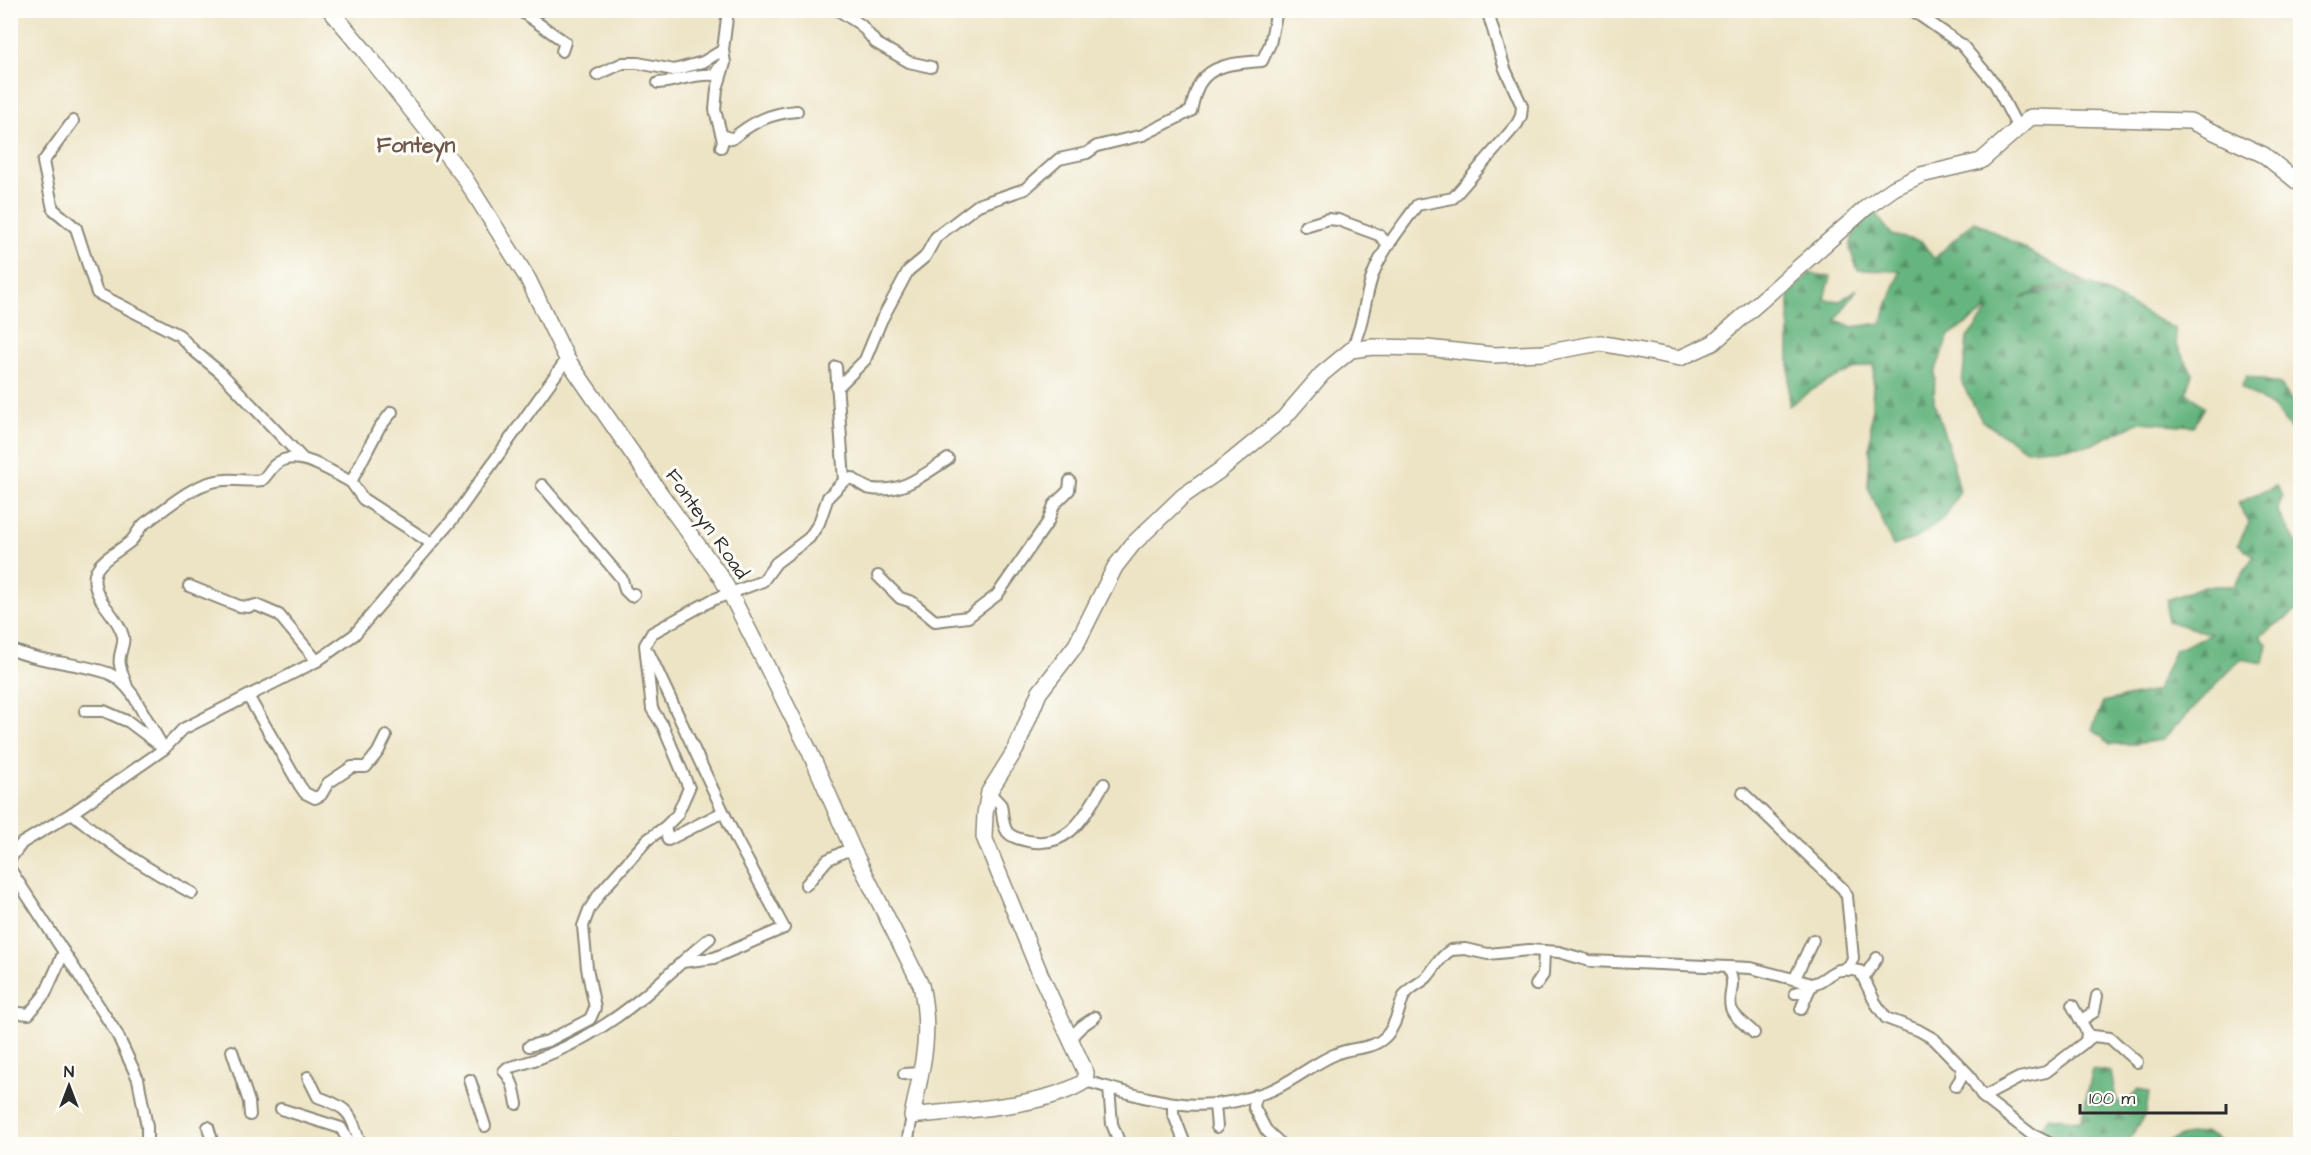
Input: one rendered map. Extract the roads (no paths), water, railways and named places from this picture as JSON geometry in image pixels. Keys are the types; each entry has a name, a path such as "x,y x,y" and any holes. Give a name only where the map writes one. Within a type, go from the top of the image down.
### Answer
{"street":[{"name":"Fonteyn Road","path":"330,10 464,177 528,279 567,360 721,577 731,595 809,750 853,850 921,985 926,1009 927,1039 912,1116"},
{"path":"519,10 565,42 562,51"},
{"path":"658,83 670,82 684,76 714,75 721,65 728,10"},
{"path":"838,10 861,26 876,43 909,62 931,68"},
{"path":"837,388 865,360 881,321 908,271 925,257 936,237 978,205 1025,189 1059,159 1087,153 1096,146 1143,135 1191,111 1198,84 1209,72 1233,64 1262,61 1270,44 1278,10"},
{"path":"1085,1081 1086,1073 1041,976 984,837 989,792 1016,749 1039,693 1076,645 1115,567 1133,544 1183,496 1219,471 1284,418 1322,374 1351,350 1364,316 1372,279 1380,258 1418,205 1453,198 1517,124 1522,106 1505,69 1487,10"},
{"path":"1911,10 1962,45 1995,84 2019,130"},
{"path":"597,75 623,63 639,63 674,70 703,62 723,50"},
{"path":"721,147 723,141 715,110 717,89 725,63 723,50"},
{"path":"722,135 732,140 740,132 777,113 797,111"},
{"path":"1351,350 1373,347 1427,348 1493,355 1544,353 1600,343 1680,358 1686,356 1713,344 1867,207 1894,188 1921,175 1981,162 2031,117 2190,121 2264,155 2301,184"},
{"path":"73,121 43,162 53,209 76,228 97,293 179,335 221,373 303,459 351,482 363,499 431,543"},
{"path":"1305,226 1328,219 1338,220 1379,235 1389,245"},
{"path":"10,859 22,843 72,813 164,749 183,729 317,661 354,635 452,520 567,360"},
{"path":"836,367 844,481"},
{"path":"351,482 379,428 392,412"},
{"path":"164,749 127,687 120,665 123,646 122,632 98,596 95,574 98,565 134,538 138,529 145,523 200,485 225,480 250,482 262,480 275,465 282,461 303,459"},
{"path":"529,1046 548,1041 581,1026 590,1019 595,1008 587,968 583,926 589,910 600,893 647,840 665,828 677,815 689,788 663,726 652,709 645,645 652,633 712,600 731,595 763,581 776,564 809,538 819,523 828,496 844,481 852,478 870,490 891,491 906,485 948,459"},
{"path":"878,576 900,598 912,602 935,621 968,617 997,595 1048,522 1054,505 1069,490 1070,481"},
{"path":"542,485 622,579 625,590 631,596 634,594"},
{"path":"189,586 238,606 248,608 256,605 274,612 317,661"},
{"path":"645,645 723,812 784,928 714,958 682,962"},
{"path":"10,649 30,658 110,674 127,687"},
{"path":"248,696 300,786 305,793 315,798 321,795 328,783 352,767 366,767 378,752 386,736"},
{"path":"85,711 104,711 129,722 164,749"},
{"path":"989,792 1001,805 1003,826 1006,831 1015,838 1042,843 1057,841 1076,826 1104,784"},
{"path":"1743,793 1843,889 1847,896 1853,958 1850,965 1842,970"},
{"path":"665,828 668,840 723,812"},
{"path":"72,813 99,835 162,877 192,893"},
{"path":"806,885 827,860 853,850"},
{"path":"10,869 117,1034 138,1079 147,1127 147,1144"},
{"path":"517,1104 514,1088 506,1069 548,1057 588,1035 644,997 710,938"},
{"path":"1795,978 1813,940"},
{"path":"906,1144 912,1116 1030,1101 1071,1090 1085,1081 1173,1104 1215,1105 1274,1089 1337,1053 1371,1046 1385,1037 1391,1030 1410,988 1426,978 1437,962 1450,950 1465,949 1488,954 1529,950 1559,952 1590,962 1751,968 1795,978 1811,987"},
{"path":"1536,985 1543,975 1544,951"},
{"path":"10,1012 30,1014 45,994 64,952"},
{"path":"1864,977 1877,958"},
{"path":"1727,967 1734,978 1731,1008 1754,1033"},
{"path":"1795,993 1822,982 1835,971 1860,971 1875,1002 1886,1018 1918,1030 1934,1039 1962,1068 1983,1097 2031,1134 2051,1144"},
{"path":"1801,1009 1811,987"},
{"path":"2081,1020 2094,1012 2097,996"},
{"path":"2072,1005 2087,1032 2086,1042"},
{"path":"1069,1039 1095,1017"},
{"path":"1983,1097 2019,1078 2046,1072 2093,1036 2110,1038 2137,1062"},
{"path":"232,1051 249,1102 250,1115"},
{"path":"1956,1086 1962,1068"},
{"path":"904,1074 921,1073"},
{"path":"308,1077 318,1097 349,1113 360,1144"},
{"path":"470,1080 484,1126"},
{"path":"1109,1088 1112,1124 1120,1144"},
{"path":"1256,1095 1254,1107 1266,1130 1281,1144"},
{"path":"1173,1104 1173,1113 1185,1144"},
{"path":"1215,1105 1217,1127"},
{"path":"281,1109 312,1121 341,1128 350,1144"},
{"path":"208,1127 213,1144"}],"district":[{"name":"Fonteyn","path":"416,145"}]}
